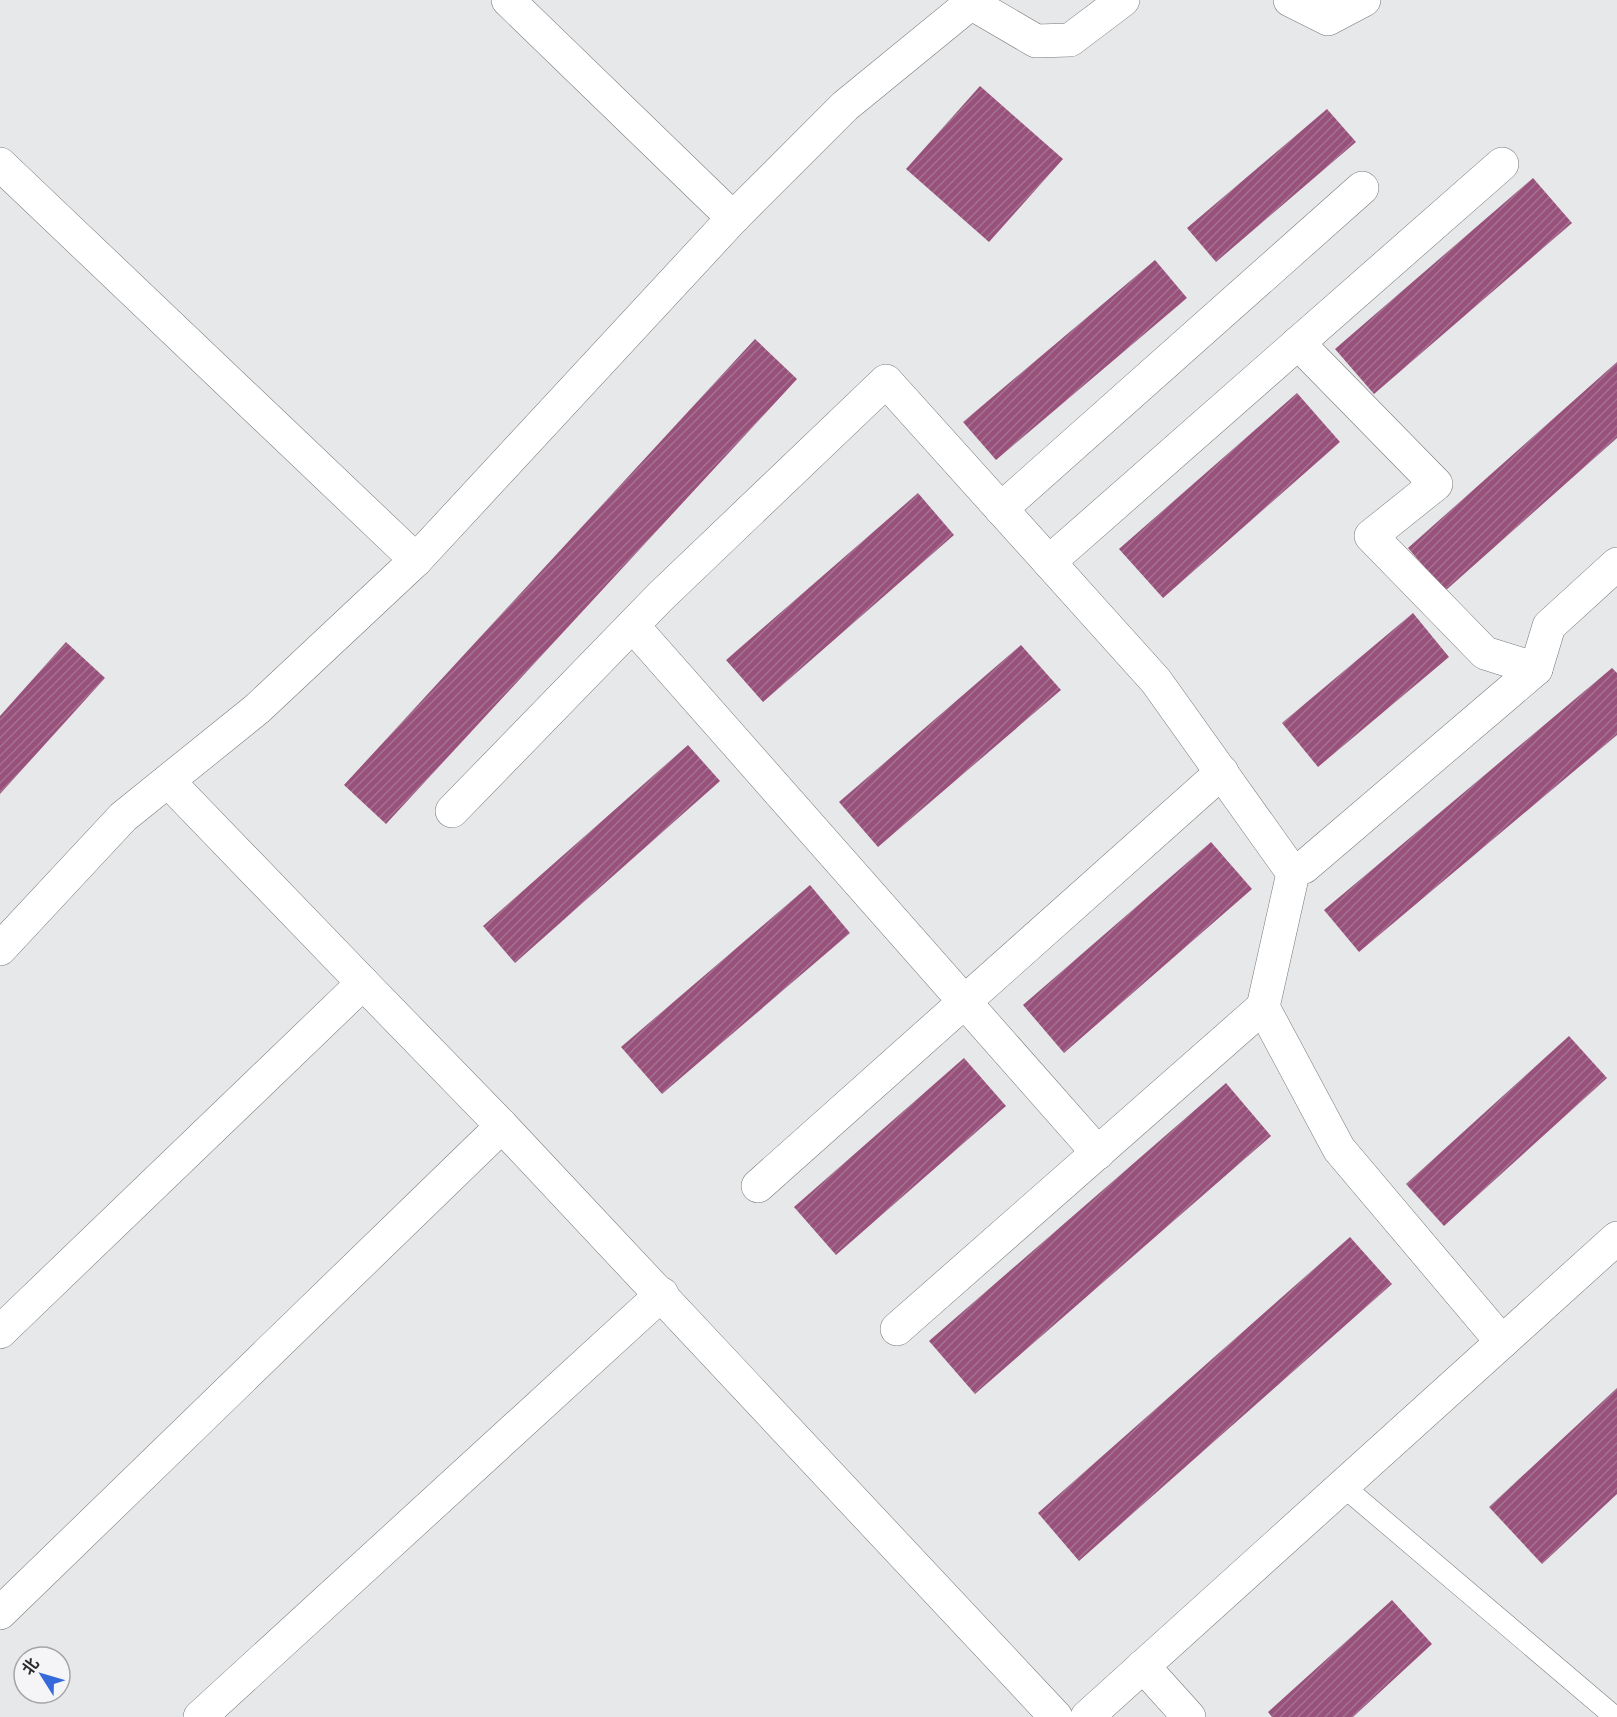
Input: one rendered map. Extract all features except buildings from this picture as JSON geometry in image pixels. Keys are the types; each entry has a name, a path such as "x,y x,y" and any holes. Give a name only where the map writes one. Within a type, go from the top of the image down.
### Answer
{"street":[{"path":"508,0 733,218"},
{"path":"0,949 123,817 257,710 416,560 733,218 845,106 971,3 1036,41 1070,40 1123,0"},
{"path":"1290,0 1328,19 1364,0"},
{"path":"0,164 416,560"},
{"path":"1049,562 1502,164"},
{"path":"1001,508 1362,188"},
{"path":"1298,343 1436,483 1371,536 1485,653 1536,669"},
{"path":"452,811 633,626 886,381 1156,681 1293,873 1263,1007 897,1329"},
{"path":"1304,867 1536,669 1549,626 1617,564"},
{"path":"633,626 1098,1153"},
{"path":"758,1186 1222,772"},
{"path":"168,781 662,1294 1056,1717"},
{"path":"0,1332 363,983"},
{"path":"1263,1007 1339,1149 1502,1342"},
{"path":"0,1613 502,1126"},
{"path":"1087,1717 1617,1238"},
{"path":"200,1717 662,1294"},
{"path":"1143,1666 1189,1717"}],"lane":[{"path":"1343,1486 1615,1717"}]}
